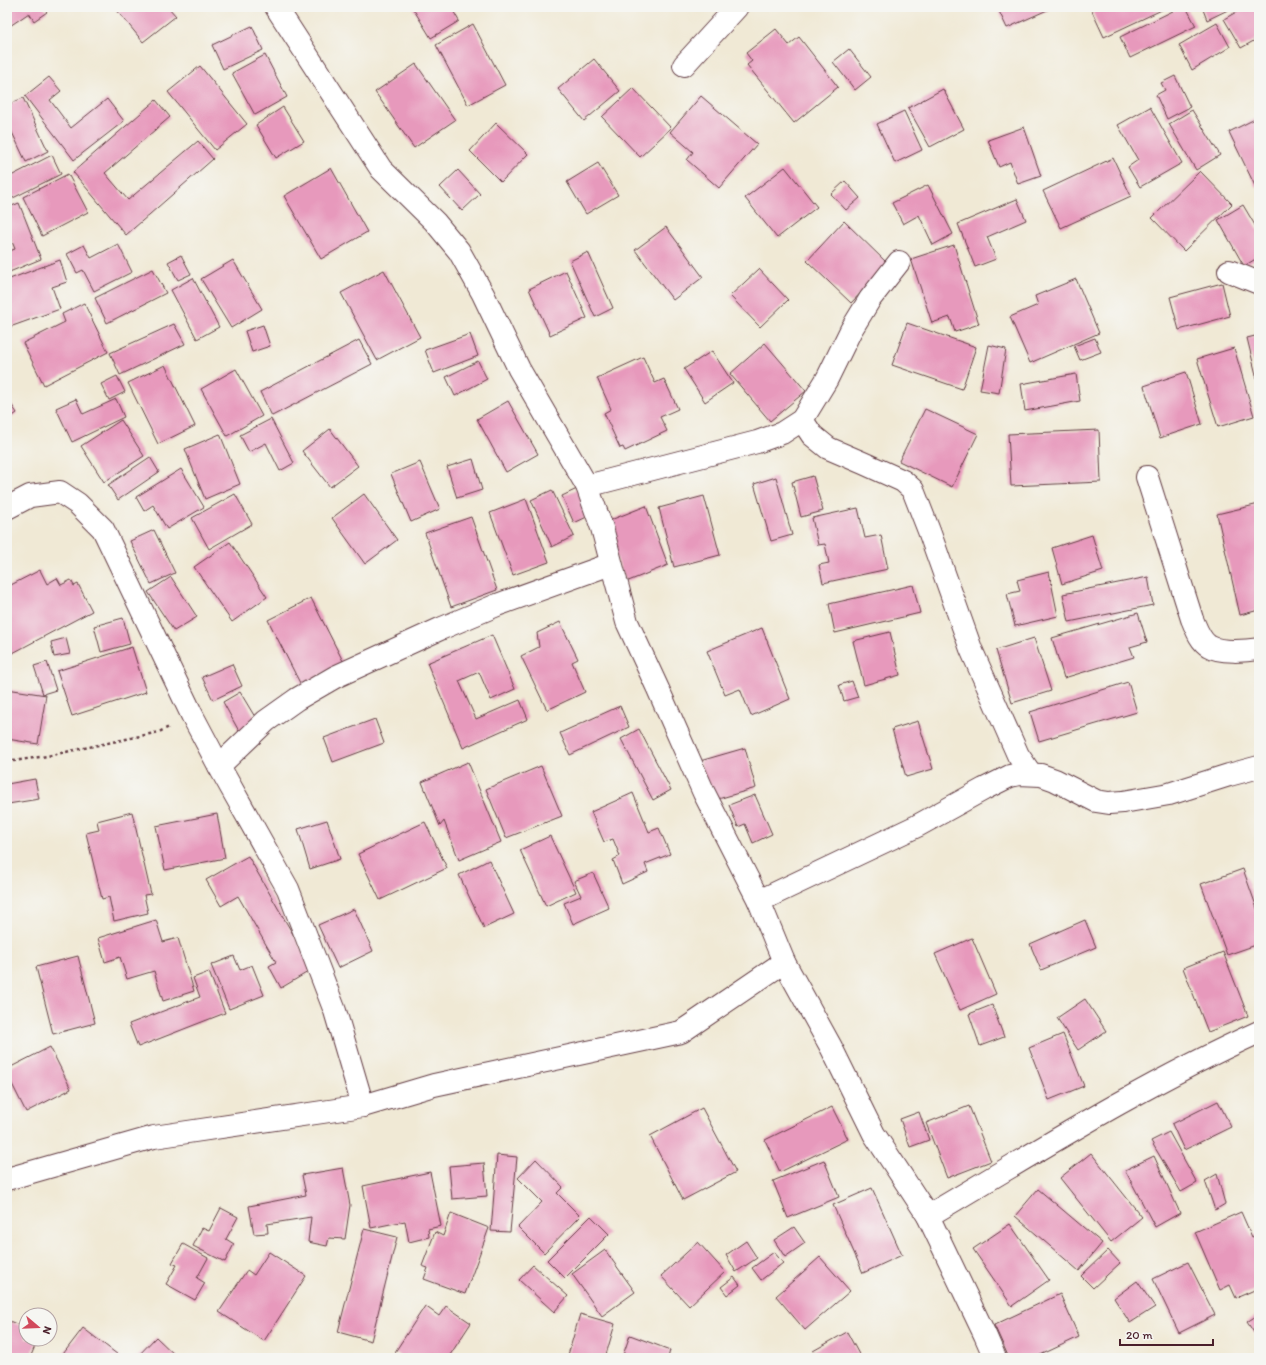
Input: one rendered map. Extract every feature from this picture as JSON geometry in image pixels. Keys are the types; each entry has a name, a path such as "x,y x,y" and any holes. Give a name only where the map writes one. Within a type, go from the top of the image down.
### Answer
{"street":[{"path":"276,7 381,169 435,222 459,251 483,294 519,369 587,486 602,528 627,622 704,793 759,901 784,962 831,1047 874,1134 928,1216 995,1358"},
{"path":"684,64 737,7"},
{"path":"587,486 757,442 782,433 802,420 827,379 870,299 899,262"},
{"path":"1229,271 1259,283"},
{"path":"802,420 812,435 828,448 863,462 903,481 913,490 971,648 1011,741 1030,774"},
{"path":"1147,477 1192,620 1201,637 1208,646 1223,650 1245,651 1259,649"},
{"path":"7,508 30,496 60,492 78,504 102,529 192,715 288,889 335,1011 363,1106"},
{"path":"219,766 266,721 297,699 335,677 440,629 497,605 611,564"},
{"path":"759,901 917,826 984,788 1010,776 1030,774 1041,775 1055,780 1096,801 1109,803 1170,794 1259,767"},
{"path":"7,1179 154,1137 363,1106 434,1085 681,1032 784,962"},
{"path":"928,1216 1111,1107 1215,1052 1259,1032"}],"path":[{"path":"7,762 48,756 159,732 192,715"}],"building":[{"path":"7,7 44,7 47,12 34,21 29,13 7,28"},
{"path":"119,7 168,7 176,16 143,42 116,9"},
{"path":"412,7 451,7 459,21 431,38"},
{"path":"997,7 1054,7 1007,28"},
{"path":"1090,7 1168,7 1104,37"},
{"path":"1181,7 1186,7 1196,26 1130,58 1120,37"},
{"path":"1202,7 1234,7 1207,20"},
{"path":"1245,7 1259,7 1259,38 1241,48 1224,19"},
{"path":"1217,23 1230,47 1192,70 1179,45"},
{"path":"473,24 505,85 468,105 436,45"},
{"path":"252,26 263,50 223,69 212,45"},
{"path":"776,29 789,45 799,37 838,87 794,123 747,65 752,61 746,53"},
{"path":"849,49 871,77 855,90 833,62"},
{"path":"265,55 287,97 255,115 232,73"},
{"path":"594,59 620,91 584,121 558,89"},
{"path":"416,64 455,120 414,148 375,92"},
{"path":"200,66 247,124 215,150 168,92"},
{"path":"1175,76 1190,107 1167,119 1156,95 1165,90 1161,83"},
{"path":"49,77 61,91 50,100 71,128 107,99 124,121 74,160 25,96"},
{"path":"633,88 671,128 640,157 602,117"},
{"path":"943,89 964,129 930,147 908,108"},
{"path":"701,96 757,144 719,188 687,160 693,152 670,132"},
{"path":"23,98 48,151 26,162 10,128 7,130 7,105"},
{"path":"156,100 170,117 105,173 128,200 198,141 213,159 126,235 73,172"},
{"path":"283,107 304,141 276,158 256,125"},
{"path":"1150,107 1182,163 1140,187 1128,167 1138,160 1118,125"},
{"path":"1192,110 1220,155 1196,170 1169,124"},
{"path":"904,111 922,150 895,163 877,124"},
{"path":"1259,117 1259,187 1256,188 1229,132"},
{"path":"496,123 528,154 501,182 470,151"},
{"path":"1024,127 1041,176 1018,184 1010,162 999,167 988,140"},
{"path":"52,155 61,174 7,201 7,178"},
{"path":"1113,158 1131,196 1061,228 1043,191"},
{"path":"598,163 618,195 586,214 567,182"},
{"path":"785,167 817,207 777,238 745,198"},
{"path":"331,168 367,232 321,259 284,196"},
{"path":"458,170 480,194 462,211 440,187"},
{"path":"1200,171 1232,204 1184,251 1152,218"},
{"path":"68,174 88,212 42,236 23,197"},
{"path":"845,181 860,198 846,210 831,194"},
{"path":"928,185 953,234 933,245 919,215 903,224 892,203"},
{"path":"1017,199 1026,220 987,237 996,259 975,267 958,224"},
{"path":"19,203 41,259 7,273 7,252 15,249 7,229 7,208"},
{"path":"1243,205 1259,232 1259,257 1244,266 1218,220"},
{"path":"844,221 888,264 851,303 807,261"},
{"path":"666,227 703,277 673,300 635,250"},
{"path":"118,244 132,272 94,291 83,270 77,273 67,254 84,245 91,258"},
{"path":"954,245 979,324 955,332 950,317 932,323 911,259"},
{"path":"588,252 613,308 595,317 570,261"},
{"path":"181,255 191,274 178,280 168,262"},
{"path":"60,260 67,282 52,287 60,309 7,328 7,280"},
{"path":"233,260 262,309 231,328 201,279"},
{"path":"153,269 166,293 107,323 95,298"},
{"path":"759,269 788,300 760,327 730,296"},
{"path":"384,270 420,337 377,360 341,293"},
{"path":"566,271 587,318 550,335 529,289"},
{"path":"193,278 219,327 197,339 171,290"},
{"path":"1076,279 1099,333 1030,363 1010,317 1038,305 1035,296"},
{"path":"1222,283 1230,316 1179,330 1170,297"},
{"path":"84,303 108,352 44,385 23,343 65,322 62,314"},
{"path":"907,323 976,347 962,389 892,365"},
{"path":"174,324 185,344 120,375 110,353"},
{"path":"263,325 270,346 252,352 245,331"},
{"path":"470,334 478,356 434,373 425,350"},
{"path":"1259,335 1259,383 1258,383 1247,338"},
{"path":"1095,338 1101,352 1080,360 1074,346"},
{"path":"359,340 372,364 272,416 260,392"},
{"path":"765,343 806,391 770,421 730,374"},
{"path":"989,345 1006,349 999,393 980,390"},
{"path":"1234,348 1254,416 1218,427 1197,359"},
{"path":"712,351 733,383 705,402 684,369"},
{"path":"643,357 655,383 664,379 678,409 660,417 667,431 625,451 623,447 620,448 604,413 611,409 597,378"},
{"path":"478,361 487,379 455,396 446,377"},
{"path":"165,365 195,426 158,444 128,383"},
{"path":"236,369 262,416 227,436 201,389"},
{"path":"1186,372 1202,424 1160,438 1144,386"},
{"path":"1076,374 1080,401 1025,411 1021,384"},
{"path":"117,376 125,392 109,400 101,384"},
{"path":"7,398 17,413 7,420"},
{"path":"76,399 83,414 116,399 124,417 72,442 56,408"},
{"path":"508,401 538,454 506,472 477,419"},
{"path":"925,409 978,434 952,487 899,461"},
{"path":"271,419 294,463 280,471 266,443 249,452 240,435"},
{"path":"121,420 144,456 104,482 81,446"},
{"path":"330,429 358,466 330,487 302,451"},
{"path":"1099,430 1101,482 1011,486 1008,434"},
{"path":"220,434 240,484 205,499 185,449"},
{"path":"150,457 159,472 118,500 108,485"},
{"path":"473,459 482,490 457,498 447,467"},
{"path":"420,462 440,509 411,522 391,474"},
{"path":"181,469 204,507 167,529 153,505 144,511 136,497"},
{"path":"813,476 823,511 801,517 792,482"},
{"path":"776,477 792,535 771,541 754,484"},
{"path":"577,489 589,516 574,523 562,496"},
{"path":"552,490 574,536 552,547 531,500"},
{"path":"235,494 252,524 209,549 192,518"},
{"path":"364,494 397,540 365,564 332,518"},
{"path":"704,496 720,555 674,567 659,508"},
{"path":"526,499 549,562 513,575 490,513"},
{"path":"1259,504 1259,610 1240,615 1217,514"},
{"path":"646,506 668,565 626,582 603,523"},
{"path":"858,508 865,538 881,535 888,569 823,583 819,565 829,563 825,544 818,545 812,518"},
{"path":"471,517 497,590 451,607 425,533"},
{"path":"154,530 175,573 151,584 130,541"},
{"path":"1092,535 1103,571 1062,584 1052,548"},
{"path":"230,542 267,597 232,622 194,567"},
{"path":"40,570 47,584 57,578 61,585 71,580 74,586 78,584 92,611 9,655 7,651 7,587"},
{"path":"1049,572 1058,616 1015,626 1007,594 1020,591 1017,580"},
{"path":"171,577 197,617 174,631 148,592"},
{"path":"1148,577 1153,605 1069,622 1063,594"},
{"path":"913,585 920,613 835,633 829,604"},
{"path":"311,598 344,663 301,685 268,620"},
{"path":"1138,613 1147,642 1130,647 1134,657 1064,678 1052,638"},
{"path":"123,618 130,644 101,652 94,626"},
{"path":"560,622 578,659 572,662 585,692 547,710 521,656 539,647 537,633"},
{"path":"762,628 790,699 751,716 740,689 725,695 707,651"},
{"path":"890,632 900,675 864,685 853,641"},
{"path":"492,635 515,689 491,700 479,672 459,681 476,719 520,700 528,719 463,748 427,663"},
{"path":"66,638 70,654 54,657 51,642"},
{"path":"1034,638 1051,691 1012,703 996,650"},
{"path":"132,647 146,692 72,716 57,671"},
{"path":"47,662 56,690 43,694 34,666"},
{"path":"232,664 242,686 213,700 202,677"},
{"path":"852,681 858,697 844,701 839,685"},
{"path":"1128,682 1137,712 1039,741 1030,712"},
{"path":"7,689 46,695 38,744 7,739"},
{"path":"240,692 258,722 240,733 223,702"},
{"path":"620,706 629,727 570,755 560,733"},
{"path":"375,719 384,743 333,762 324,738"},
{"path":"918,721 933,769 906,777 892,729"},
{"path":"639,729 671,790 653,800 621,739"},
{"path":"745,748 756,788 711,801 700,761"},
{"path":"468,762 501,842 459,860 444,821 440,826 422,782"},
{"path":"541,766 562,816 506,838 486,789"},
{"path":"35,779 39,799 8,804 7,784"},
{"path":"633,793 649,832 659,828 670,854 645,864 648,872 622,884 613,860 620,856 613,839 604,842 591,812"},
{"path":"755,795 772,834 753,843 745,824 738,827 729,805"},
{"path":"132,812 151,894 144,895 148,913 114,921 109,897 102,899 86,833 99,830 97,821"},
{"path":"217,814 225,858 165,870 156,826"},
{"path":"327,820 340,859 310,869 298,829"},
{"path":"425,822 447,868 380,900 358,854"},
{"path":"550,836 576,892 546,906 520,850"},
{"path":"248,856 313,969 281,988 269,966 276,962 238,896 221,906 206,880"},
{"path":"489,860 514,914 484,928 459,875"},
{"path":"1243,869 1259,914 1259,944 1227,955 1201,884"},
{"path":"593,873 609,908 573,924 564,903 581,896 574,881"},
{"path":"354,909 373,951 338,968 318,925"},
{"path":"156,920 163,942 178,938 194,991 163,1001 154,971 127,979 120,957 105,962 98,938"},
{"path":"1085,920 1096,947 1041,970 1030,944"},
{"path":"972,938 996,994 960,1010 935,954"},
{"path":"1223,952 1248,1016 1208,1032 1183,968"},
{"path":"78,956 95,1023 53,1034 36,967"},
{"path":"234,956 240,970 252,965 264,995 229,1009 211,965"},
{"path":"209,972 225,1013 138,1047 129,1024 200,997 193,978"},
{"path":"1085,999 1106,1031 1078,1050 1057,1018"},
{"path":"992,1005 1004,1037 980,1046 969,1014"},
{"path":"1063,1034 1084,1086 1049,1100 1029,1048"},
{"path":"50,1047 71,1089 26,1112 7,1074 7,1069"},
{"path":"1218,1101 1231,1127 1184,1150 1172,1124"},
{"path":"969,1106 991,1161 947,1178 926,1123"},
{"path":"832,1107 848,1139 780,1172 765,1140"},
{"path":"702,1108 736,1172 683,1200 650,1136"},
{"path":"919,1112 929,1140 910,1147 900,1119"},
{"path":"1169,1132 1197,1183 1181,1192 1151,1141"},
{"path":"1091,1153 1142,1217 1111,1242 1060,1178"},
{"path":"497,1155 517,1157 510,1232 491,1231"},
{"path":"1154,1156 1180,1213 1155,1227 1125,1170"},
{"path":"536,1159 563,1187 557,1193 580,1216 544,1253 518,1227 542,1202 518,1178"},
{"path":"824,1160 839,1197 788,1218 773,1181"},
{"path":"484,1163 487,1196 452,1199 449,1166"},
{"path":"343,1168 350,1205 345,1239 329,1238 327,1246 308,1242 311,1217 267,1224 268,1233 254,1234 249,1206 306,1195 302,1175"},
{"path":"430,1172 441,1226 428,1229 429,1237 409,1242 405,1221 371,1228 363,1186"},
{"path":"1217,1174 1225,1204 1215,1210 1205,1181"},
{"path":"872,1188 902,1255 863,1273 833,1205"},
{"path":"1038,1189 1102,1243 1079,1271 1015,1216"},
{"path":"221,1208 238,1217 226,1239 234,1244 225,1262 193,1246 202,1228 209,1231"},
{"path":"1241,1212 1252,1237 1259,1234 1259,1288 1236,1298 1230,1285 1220,1290 1195,1232"},
{"path":"451,1213 489,1228 465,1294 424,1279 428,1268 422,1266 435,1232 443,1236"},
{"path":"591,1216 609,1234 565,1278 547,1260"},
{"path":"1010,1224 1049,1280 1012,1306 973,1249"},
{"path":"794,1227 805,1243 785,1257 774,1240"},
{"path":"364,1229 397,1237 371,1341 338,1332"},
{"path":"746,1241 757,1258 736,1272 726,1255"},
{"path":"698,1242 725,1272 689,1306 661,1276"},
{"path":"183,1244 208,1258 197,1278 205,1283 195,1300 166,1284 177,1265 172,1263"},
{"path":"605,1250 635,1292 602,1316 572,1274"},
{"path":"1108,1250 1120,1263 1093,1288 1081,1276"},
{"path":"269,1252 306,1276 264,1341 219,1312 247,1270 254,1275"},
{"path":"774,1252 783,1263 761,1280 752,1268"},
{"path":"820,1257 850,1291 805,1330 776,1296"},
{"path":"1188,1262 1215,1315 1179,1333 1153,1279"},
{"path":"533,1265 568,1296 554,1312 519,1280"},
{"path":"734,1277 740,1285 727,1295 721,1287"},
{"path":"1137,1281 1155,1307 1130,1323 1114,1298"},
{"path":"1060,1294 1079,1337 1034,1358 1009,1358 994,1325"},
{"path":"425,1306 439,1316 446,1306 471,1323 448,1358 403,1358 395,1352"},
{"path":"580,1314 615,1324 605,1358 578,1358 568,1355"},
{"path":"1259,1314 1259,1340 1247,1322"},
{"path":"7,1320 18,1325 18,1347 35,1347 30,1358 7,1358"},
{"path":"83,1328 122,1358 60,1358"},
{"path":"847,1332 861,1358 817,1358 813,1351"},
{"path":"630,1335 670,1350 668,1358 622,1358"},
{"path":"156,1337 178,1358 136,1358"}]}
